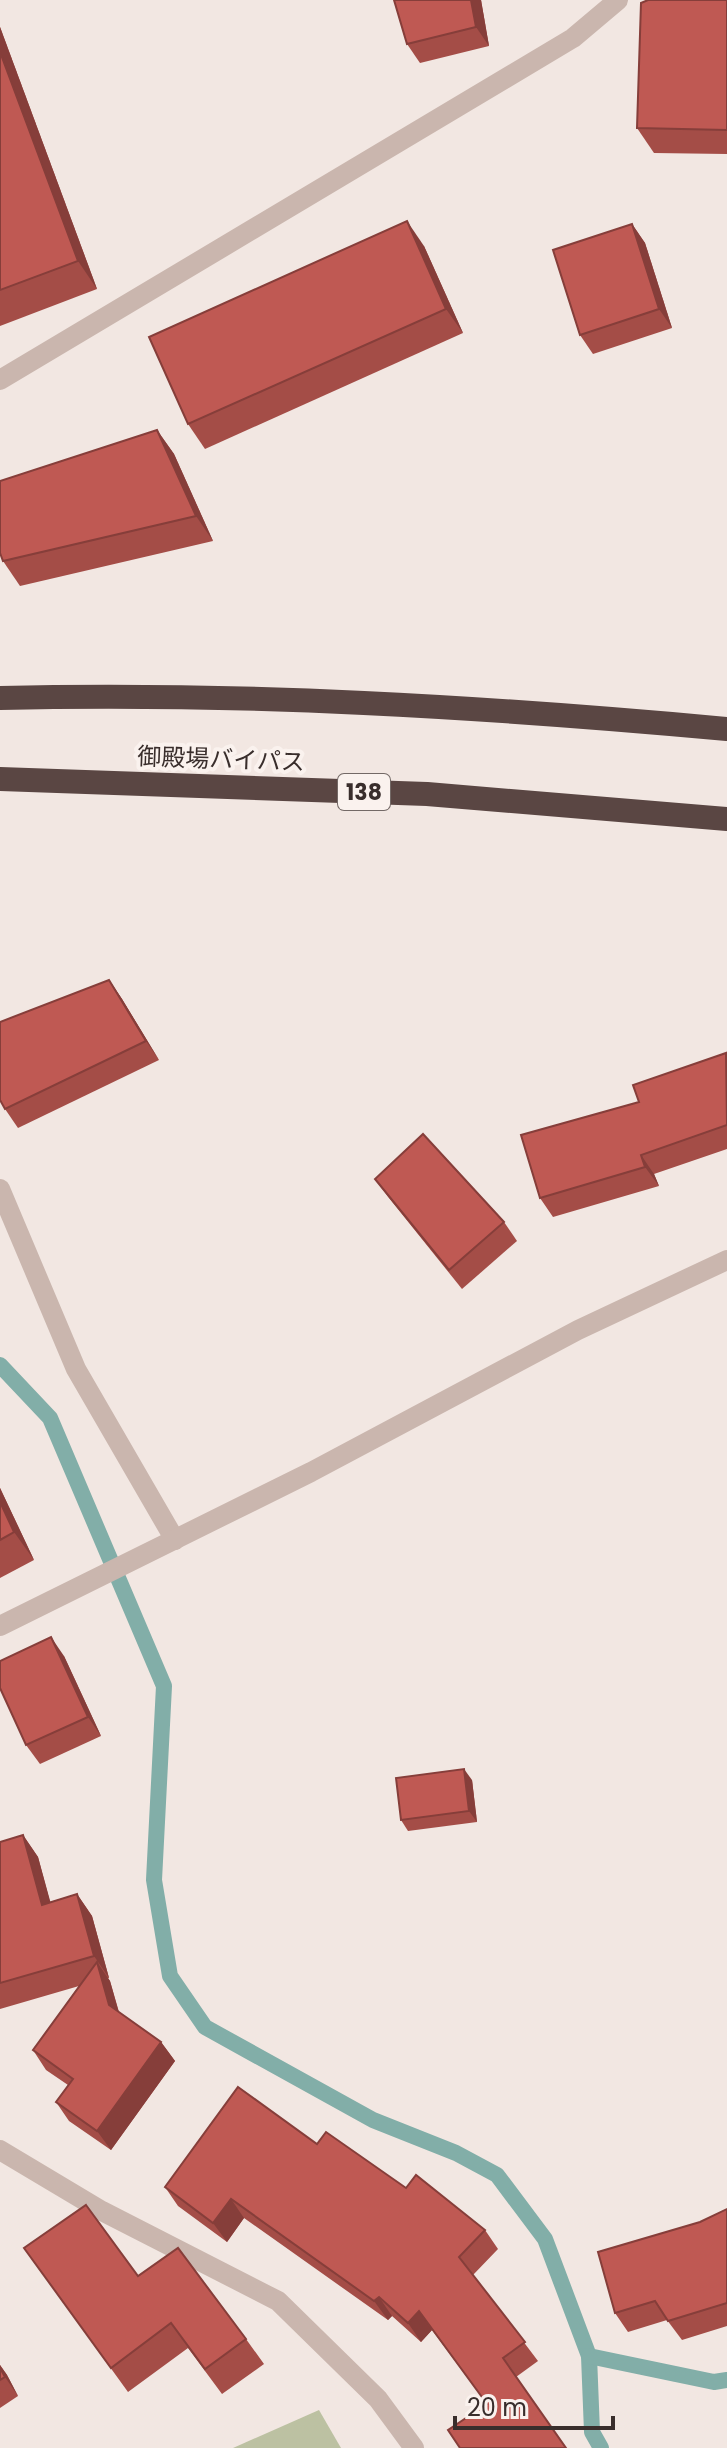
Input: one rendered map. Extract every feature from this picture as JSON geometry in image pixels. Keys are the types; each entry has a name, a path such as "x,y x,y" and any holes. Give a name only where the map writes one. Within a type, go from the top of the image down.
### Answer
{"highway":[{"path":"0,698 144,694 579,716 727,729"},
{"name":"御殿場バイパス","path":"0,779 427,794 727,819"}],"street":[{"path":"0,380 573,38 618,0"},
{"path":"0,1189 76,1369 175,1540"},
{"path":"0,1626 175,1540 578,1330 727,1260"},
{"path":"0,2150 102,2211 278,2301 378,2399 414,2448"}],"green space":[{"path":"319,2410 341,2448 233,2448"}],"building":[{"path":"394,0 471,0 476,27 407,44"},
{"path":"648,0 727,0 727,130 637,128 641,3"},
{"path":"0,52 78,261 0,290"},
{"path":"407,221 446,309 188,424 149,337"},
{"path":"632,224 659,309 580,335 553,250"},
{"path":"157,430 196,516 3,561 0,553 0,481"},
{"path":"109,980 146,1041 5,1109 0,1100 0,1022"},
{"path":"726,1053 727,1125 641,1155 645,1167 540,1198 521,1135 639,1102 633,1085"},
{"path":"423,1134 504,1222 449,1270 375,1179"},
{"path":"0,1502 14,1532 0,1540"},
{"path":"51,1637 88,1717 26,1745 0,1688 0,1661"},
{"path":"464,1769 469,1811 401,1820 396,1778"},
{"path":"23,1835 42,1905 77,1894 94,1956 0,1983 0,1842"},
{"path":"97,1962 109,2005 161,2042 97,2131 56,2102 73,2079 33,2050"},
{"path":"238,2087 317,2144 326,2132 406,2188 416,2175 485,2230 459,2257 525,2342 503,2358 566,2448 460,2448 448,2430 487,2404 419,2311 408,2323 379,2297 374,2301 231,2199 213,2223 165,2187"},
{"path":"86,2205 138,2276 178,2248 246,2339 205,2369 171,2323 111,2368 24,2248"},
{"path":"727,2209 727,2303 668,2321 655,2301 615,2313 598,2252 700,2222"}],"waterway":[{"path":"0,1365 50,1418 164,1686 154,1880 170,1976 205,2027 373,2120 456,2153 497,2175 545,2239 589,2356 592,2432 601,2448"},
{"path":"589,2356 714,2382 727,2380"}]}
